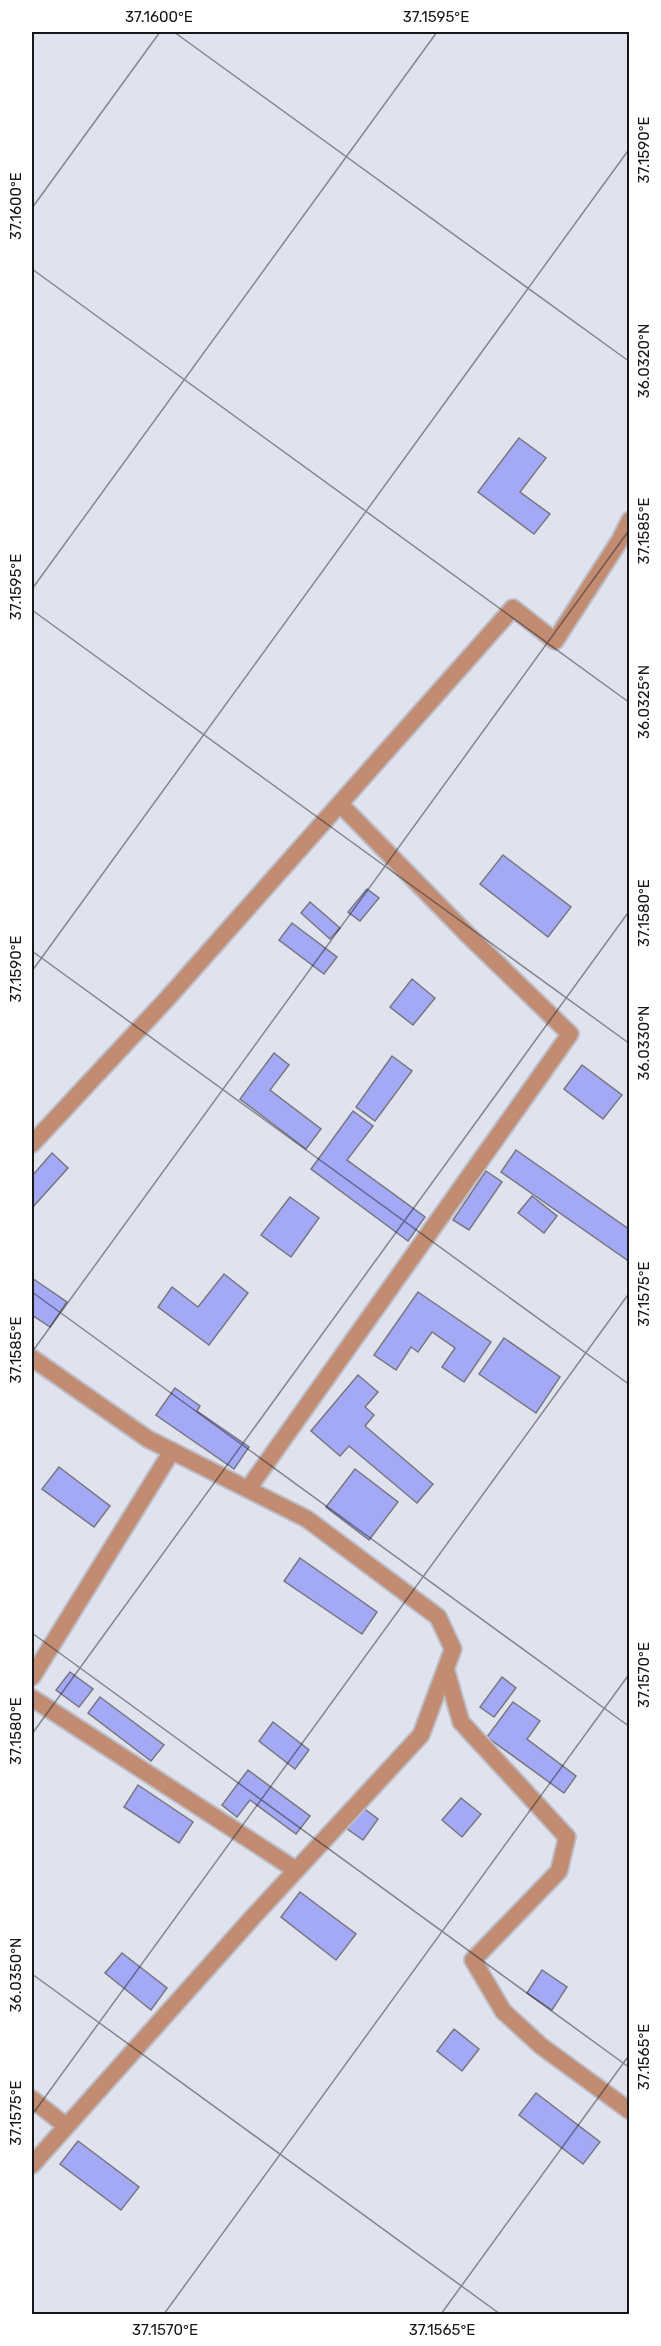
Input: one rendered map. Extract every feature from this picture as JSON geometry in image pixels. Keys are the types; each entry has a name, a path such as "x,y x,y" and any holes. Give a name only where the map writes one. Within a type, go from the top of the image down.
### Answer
{"street":[{"path":"32,1144 166,1000 341,805 513,608 555,641 620,540 630,520"},
{"path":"248,1489 570,1034 468,935 341,805"},
{"path":"32,1358 148,1439 307,1519 438,1617 453,1649 421,1735 296,1870 32,2165"},
{"path":"32,1677 172,1451"},
{"path":"446,1670 460,1722 567,1837 559,1871 473,1960 503,2011 541,2046 630,2111"},
{"path":"32,1698 296,1870"},
{"path":"32,2099 66,2126"}],"building":[{"path":"519,438 546,458 520,492 550,514 534,534 478,492"},
{"path":"503,855 571,907 548,937 480,884"},
{"path":"367,889 379,898 360,921 348,912"},
{"path":"310,902 340,928 330,939 301,913"},
{"path":"292,923 337,957 324,974 279,940"},
{"path":"412,979 435,998 413,1025 390,1007"},
{"path":"274,1053 289,1065 270,1090 321,1129 306,1149 240,1099"},
{"path":"392,1056 412,1071 375,1121 356,1107"},
{"path":"582,1065 622,1095 603,1119 564,1089"},
{"path":"353,1111 373,1126 347,1160 425,1217 408,1241 311,1169"},
{"path":"516,1150 630,1230 630,1262 501,1172"},
{"path":"52,1153 68,1168 32,1208 32,1176"},
{"path":"486,1171 502,1182 469,1230 453,1220"},
{"path":"532,1196 557,1216 544,1233 518,1213"},
{"path":"290,1197 319,1218 291,1257 261,1235"},
{"path":"224,1274 248,1293 209,1345 158,1307 172,1287 198,1307"},
{"path":"32,1278 67,1302 50,1327 32,1315"},
{"path":"418,1292 491,1342 464,1382 442,1367 455,1348 432,1332 418,1352 411,1347 396,1370 374,1355"},
{"path":"504,1338 560,1377 536,1413 479,1374"},
{"path":"358,1375 378,1392 365,1407 374,1415 365,1426 433,1484 417,1503 349,1446 340,1456 311,1431"},
{"path":"175,1388 200,1406 197,1411 249,1447 234,1469 156,1415"},
{"path":"59,1467 110,1506 94,1527 42,1489"},
{"path":"355,1469 398,1502 369,1540 326,1507"},
{"path":"300,1558 377,1612 362,1634 284,1581"},
{"path":"70,1672 93,1689 79,1707 56,1690"},
{"path":"502,1677 516,1688 494,1717 480,1707"},
{"path":"100,1697 164,1745 151,1761 88,1713"},
{"path":"513,1702 540,1721 527,1739 576,1776 564,1793 487,1737"},
{"path":"273,1722 309,1750 295,1769 259,1741"},
{"path":"248,1770 310,1816 296,1834 250,1800 237,1817 222,1805"},
{"path":"138,1785 193,1822 179,1843 124,1807"},
{"path":"461,1798 481,1814 462,1837 442,1820"},
{"path":"362,1807 378,1819 363,1840 346,1828"},
{"path":"300,1892 356,1934 336,1960 281,1917"},
{"path":"122,1953 167,1988 151,2010 105,1973"},
{"path":"542,1970 567,1987 552,2010 527,1993"},
{"path":"454,2029 479,2049 462,2071 437,2051"},
{"path":"536,2093 600,2142 583,2164 519,2115"},
{"path":"78,2141 139,2187 121,2210 60,2164"}]}
